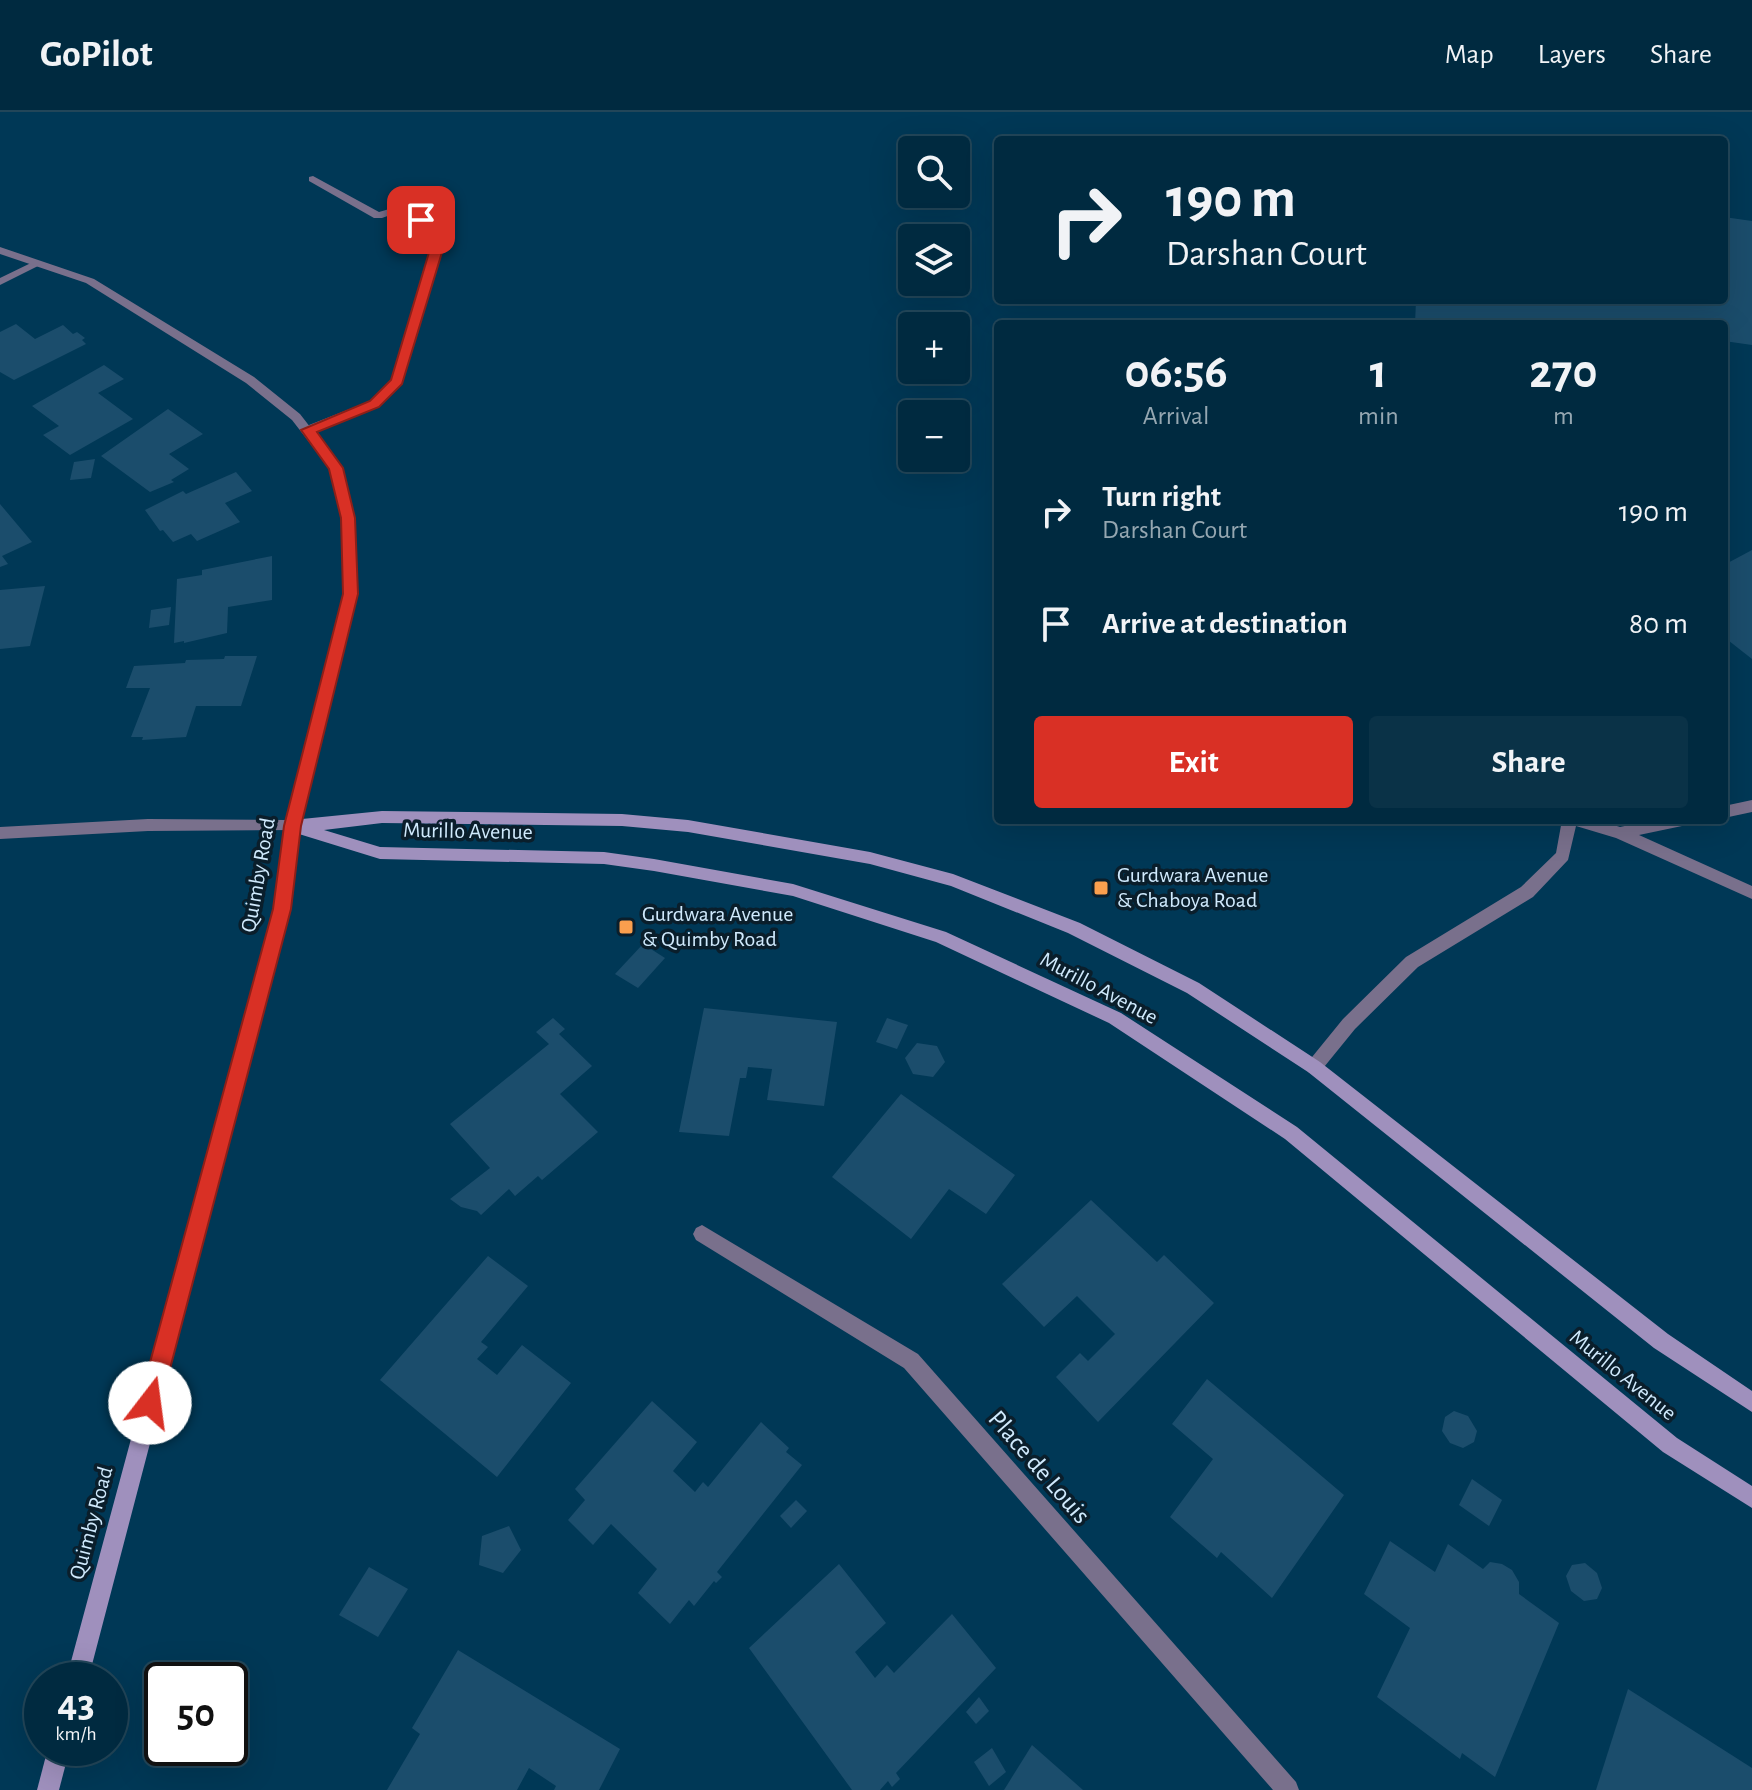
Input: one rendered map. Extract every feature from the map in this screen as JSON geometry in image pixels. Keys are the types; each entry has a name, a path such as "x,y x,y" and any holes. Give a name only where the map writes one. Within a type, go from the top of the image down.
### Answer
{"main road":[{"name":"Murillo Avenue","path":"292,826 382,817 622,820 688,826 870,858 953,880 1074,928 1193,988 1314,1067 1661,1341 1752,1402"},
{"name":"Murillo Avenue","path":"292,826 380,853 604,858 654,865 793,890 940,937 1115,1018 1291,1133 1670,1445 1752,1498"},
{"name":"Quimby Road","path":"82,1662 282,909 292,826"},
{"path":"48,1790 54,1766"}],"street":[{"path":"308,430 374,404 397,381 437,249 433,233 410,206 378,216 313,179"},
{"name":"Quimby Road","path":"0,250 90,281 250,380 296,417 336,468 348,518 351,594 292,826"},
{"path":"0,282 37,264"},
{"path":"1728,811 1752,806"},
{"path":"1314,1067 1349,1024 1412,962 1527,892 1563,856 1569,824"},
{"path":"1591,824 1620,833 1752,893"},
{"path":"1620,833 1663,824"},
{"name":"Murillo Avenue","path":"0,833 148,825 292,826"},
{"name":"Place de Louis","path":"702,1234 911,1361 1288,1790"}],"building":[{"path":"1728,218 1752,221 1752,345 1728,342 1728,320 1415,320 1416,304 1728,304"},
{"path":"16,324 35,339 63,325 73,334 77,332 85,338 82,340 86,344 14,380 0,372 0,332"},
{"path":"104,365 124,379 98,393 133,419 70,455 43,435 59,426 32,406"},
{"path":"168,409 203,434 169,454 189,469 171,480 174,482 150,492 101,456"},
{"path":"95,459 91,478 70,480 74,462"},
{"path":"236,472 252,491 225,503 240,522 197,541 191,534 173,542 163,530 160,531 145,510 183,491 186,494"},
{"path":"0,504 32,542 2,556 8,564 0,567"},
{"path":"1752,550 1752,659 1728,640 1728,563"},
{"path":"272,556 272,600 228,607 227,633 174,643 177,579 202,575 202,570"},
{"path":"45,586 30,646 0,649 0,590"},
{"path":"171,607 169,625 149,628 151,610"},
{"path":"225,656 257,656 241,706 196,706 186,737 142,740 143,737 131,737 150,688 126,688 134,666 224,659"},
{"path":"643,944 665,958 638,988 615,974"},
{"path":"704,1008 837,1022 824,1106 767,1100 772,1069 748,1067 746,1078 740,1078 729,1136 679,1132"},
{"path":"553,1018 565,1029 559,1034 592,1066 560,1094 598,1132 542,1180 538,1176 515,1196 509,1189 481,1215 461,1207 450,1199 490,1168 450,1124 549,1044 536,1032"},
{"path":"887,1018 908,1025 897,1049 876,1042"},
{"path":"917,1043 937,1046 945,1062 933,1077 913,1074 905,1058"},
{"path":"901,1094 1015,1175 986,1214 949,1189 911,1239 832,1177"},
{"path":"1091,1200 1157,1262 1164,1255 1214,1303 1098,1422 1056,1377 1080,1353 1088,1361 1115,1334 1077,1296 1044,1327 1002,1284"},
{"path":"488,1256 528,1286 481,1342 488,1347 477,1359 497,1375 522,1345 571,1383 497,1477 380,1380"},
{"path":"1207,1379 1344,1495 1272,1598 1221,1552 1217,1558 1170,1517 1213,1459 1172,1424"},
{"path":"652,1401 697,1442 673,1471 695,1492 703,1482 708,1487 761,1422 789,1448 786,1452 802,1465 717,1572 722,1577 716,1583 714,1581 694,1606 689,1600 670,1624 638,1593 657,1569 611,1524 593,1545 568,1520 585,1500 575,1489"},
{"path":"1454,1411 1468,1416 1477,1431 1474,1442 1463,1448 1450,1443 1442,1431 1445,1417"},
{"path":"1472,1479 1502,1500 1489,1526 1459,1505"},
{"path":"796,1500 807,1511 791,1528 780,1516"},
{"path":"509,1526 521,1550 503,1573 479,1565 482,1536"},
{"path":"1390,1541 1435,1572 1448,1544 1483,1569 1490,1562 1502,1564 1512,1570 1519,1582 1519,1594 1559,1623 1495,1777 1462,1753 1460,1759 1377,1697 1410,1628 1364,1594"},
{"path":"1585,1563 1597,1573 1602,1588 1597,1599 1584,1601 1571,1591 1566,1576 1572,1565"},
{"path":"839,1564 886,1623 855,1652 875,1678 887,1665 894,1673 952,1614 996,1668 896,1773 900,1779 892,1787 888,1781 880,1790 852,1790 749,1648"},
{"path":"369,1567 408,1589 378,1637 339,1615"},
{"path":"458,1650 620,1749 599,1790 554,1790 556,1786 529,1768 517,1790 387,1790 420,1734 412,1728"},
{"path":"1628,1689 1752,1768 1752,1790 1596,1790"},
{"path":"979,1697 989,1711 976,1724 966,1712"},
{"path":"1032,1745 1083,1790 1004,1790"},
{"path":"992,1748 1006,1772 989,1786 974,1762"}],"place":[{"name":"Gurdwara Avenue & Chaboya Road","path":"1101,888"},
{"name":"Gurdwara Avenue & Quimby Road","path":"626,927"}],"route":[{"path":"150,1403 282,909 292,826 351,594 348,518 336,468 308,430 374,404 397,381 437,249 433,233 421,220"}]}
